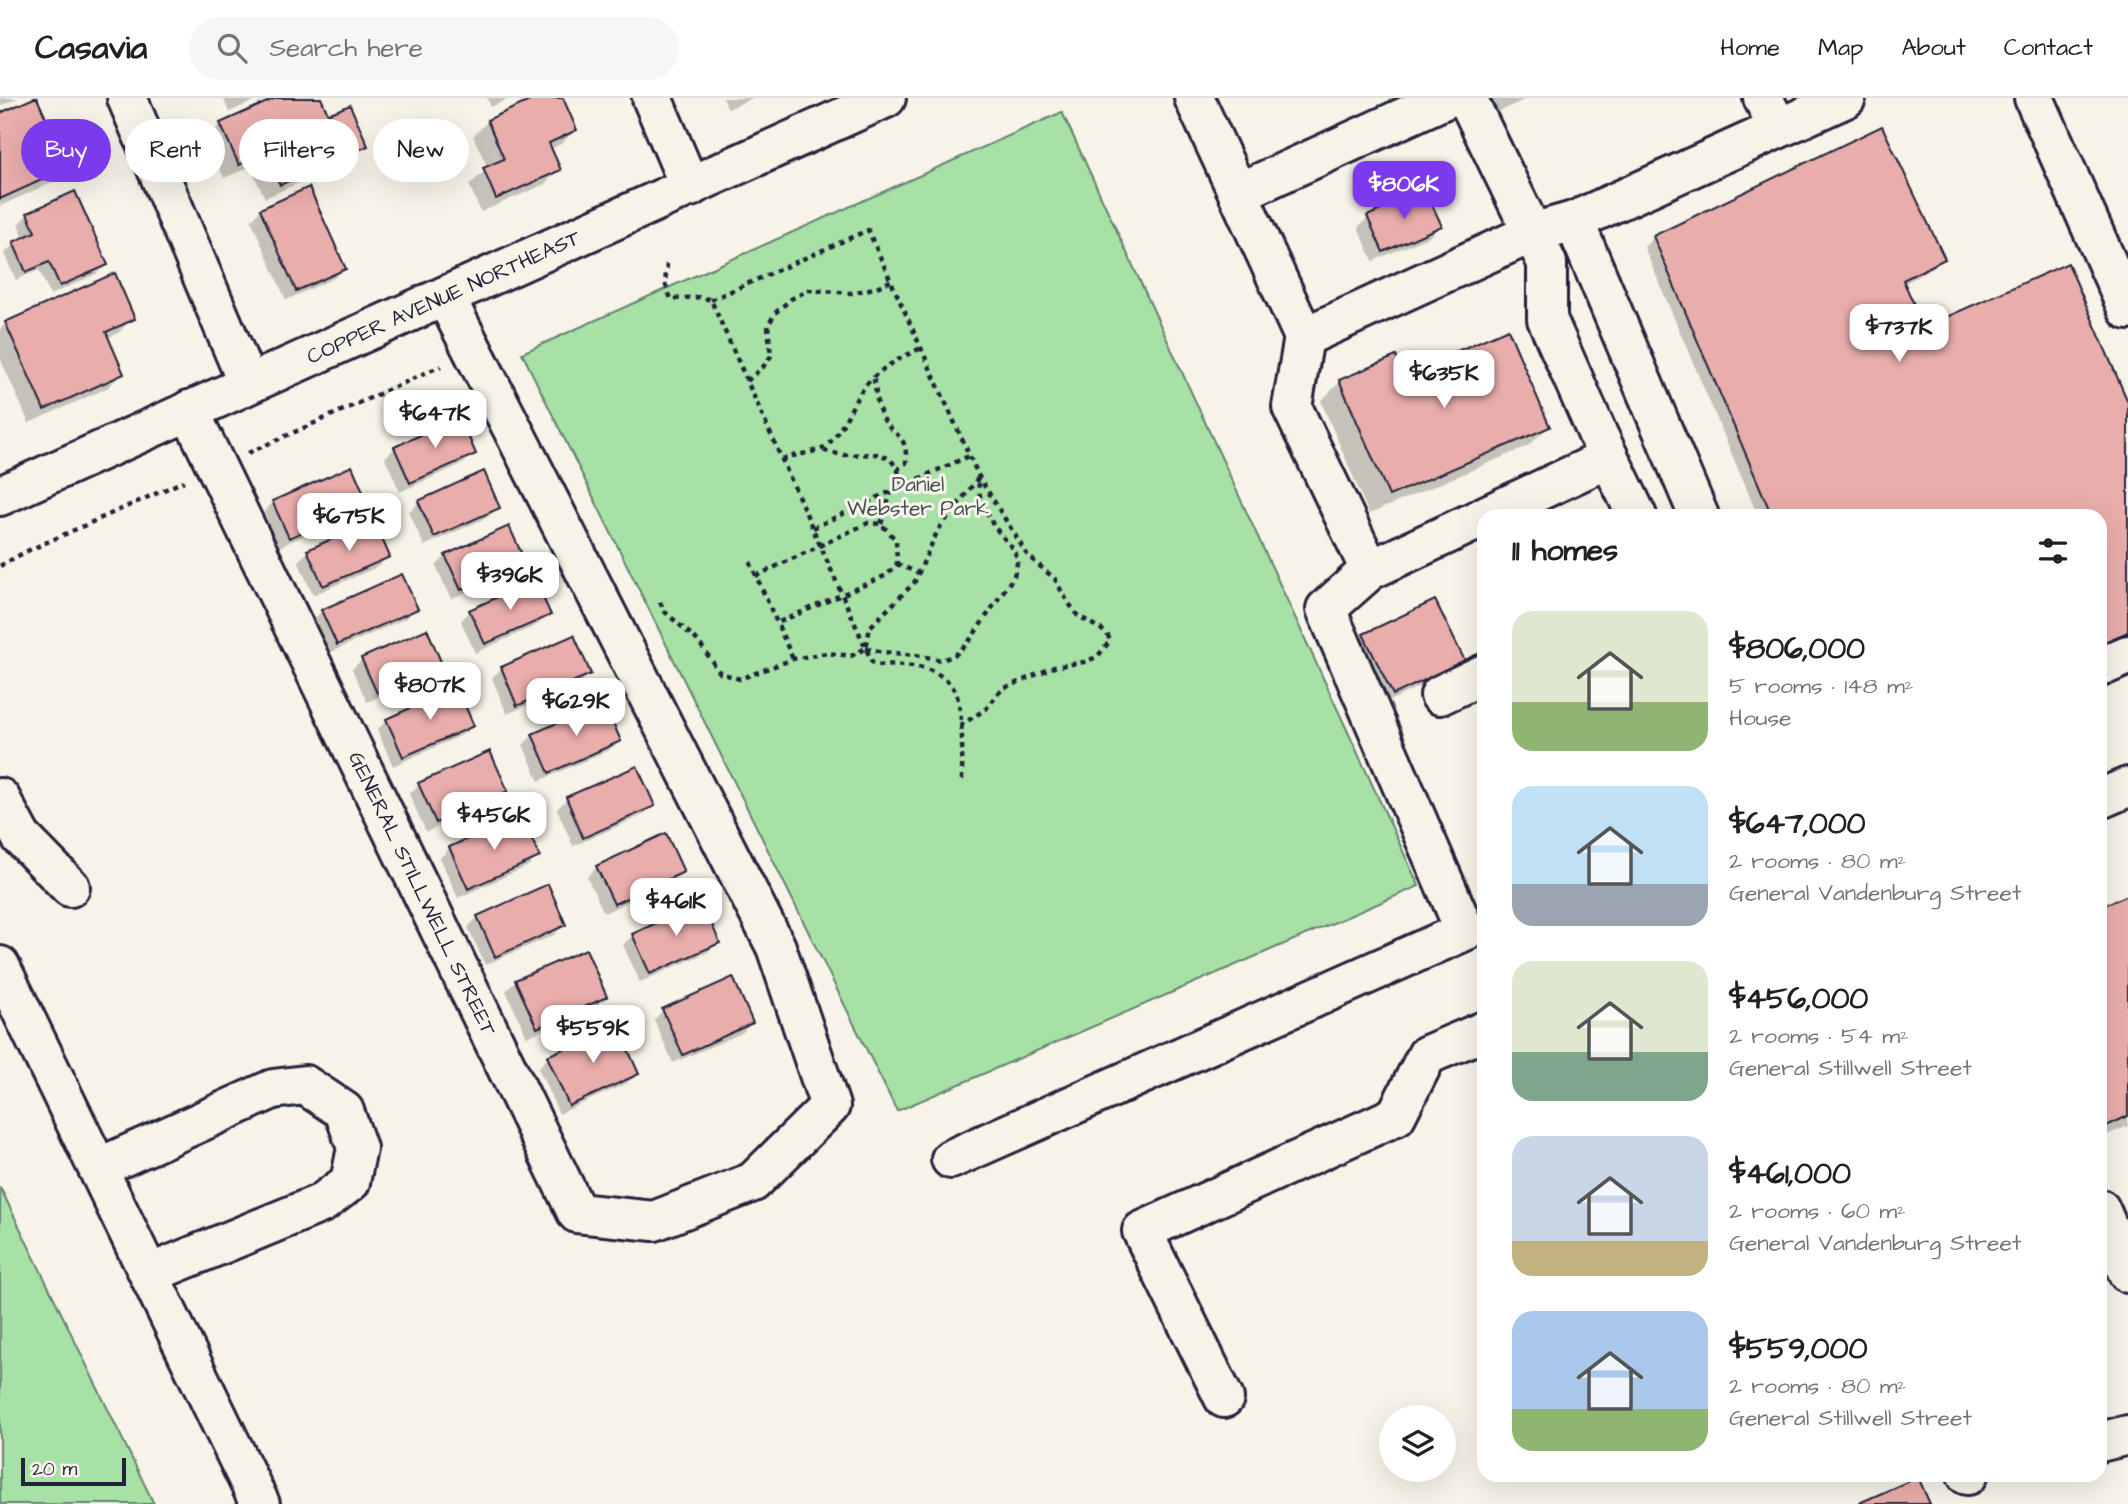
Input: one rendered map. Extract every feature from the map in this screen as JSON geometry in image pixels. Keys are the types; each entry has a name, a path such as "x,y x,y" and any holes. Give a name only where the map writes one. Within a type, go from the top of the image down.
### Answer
{"street":[{"path":"127,98 248,384"},
{"path":"652,98 690,187"},
{"name":"COPPER AVENUE NORTHEAST","path":"0,496 886,98"},
{"path":"1194,98 1304,337 1292,407 1370,570"},
{"path":"1304,337 1532,233 1574,220 1771,113 1846,98"},
{"path":"2034,98 2128,310"},
{"path":"1238,193 1448,99 1532,233 1547,263 1547,319 1634,509"},
{"path":"1574,220 1696,509"},
{"name":"GENERAL STILLWELL STREET","path":"189,410 577,1213 654,1220 753,1182 830,1106 776,947 445,296"},
{"path":"1502,509 1609,458"},
{"path":"951,1159 1465,931 1326,609 1370,570 1477,521"},
{"path":"2107,664 2128,654"},
{"path":"1440,695 1477,677"},
{"path":"2107,796 2128,787"},
{"path":"0,798 10,846 70,887"},
{"path":"0,965 261,1504"},
{"path":"1224,1398 1142,1230 1396,1116 1427,1055 1477,1034"},
{"path":"98,1168 273,1089 305,1085 344,1111 357,1148 350,1182 322,1203 149,1274"},
{"path":"2107,1225 2128,1273"},
{"path":"2107,1441 2128,1435"}],"path":[{"path":"667,264 665,283 671,299 701,297 711,300 868,230 978,478 1028,556 1055,579 1077,615 1107,633 1110,641 1097,657 1054,667 1002,689 986,709 961,725"},
{"path":"747,380 763,367 771,356 768,326 775,313 791,299 808,290 852,293 891,281"},
{"path":"711,300 872,662 877,665 902,663 940,675 955,691 961,725 962,783"},
{"path":"821,450 839,432 861,391 890,362 921,348"},
{"path":"247,454 444,365"},
{"path":"873,379 880,412 907,448 906,463 898,469"},
{"path":"782,458 821,450 842,456 879,454 890,458 898,469 900,487"},
{"path":"813,528 970,456"},
{"path":"0,566 25,552 192,478"},
{"path":"660,602 664,611 698,641 720,673 740,679 793,659 827,653 850,656 866,648 941,660 954,656 968,643 1014,576 1018,559 993,525 980,496 978,478"},
{"path":"866,648 870,627 914,583 938,530 978,478"},
{"path":"881,524 891,492"},
{"path":"756,576 868,523 881,524 896,540 897,564 887,575 777,623"},
{"path":"750,562 793,659"},
{"path":"897,564 918,573"}],"green space":[{"name":"Daniel Webster Park","path":"1062,112 1419,886 897,1111 522,353"},
{"path":"0,1187 154,1504 0,1504"}],"building":[{"path":"37,98 46,119 21,119 21,182 37,182 0,199 0,113"},
{"path":"276,98 321,98 328,114 350,105 356,119 239,119 239,165 225,134 225,121"},
{"path":"536,98 563,98 577,130 549,143 561,170 496,199 483,168 504,159 487,120"},
{"path":"359,126 368,146 359,150"},
{"path":"1882,126 1945,259 1903,280 1924,327 2068,263 2128,402 2128,632 2107,641 2107,509 1769,509 1653,236"},
{"path":"309,187 346,269 296,291 260,209"},
{"path":"1425,190 1442,226 1383,252 1367,216"},
{"path":"75,191 108,265 60,286 49,262 26,272 13,242 35,232 27,213"},
{"path":"115,273 135,319 106,332 124,374 44,410 5,322"},
{"path":"1508,329 1550,427 1389,496 1339,380 1396,356 1404,374"},
{"path":"460,417 476,454 410,483 394,447"},
{"path":"352,466 368,503 289,538 272,501"},
{"path":"484,471 500,508 434,537 418,501"},
{"path":"374,520 390,557 323,586 307,550"},
{"path":"509,526 525,561 461,590 445,555"},
{"path":"402,574 418,609 337,645 321,610"},
{"path":"535,580 551,615 485,644 469,610"},
{"path":"1435,600 1465,661 1393,695 1363,634"},
{"path":"427,629 442,664 377,693 361,658"},
{"path":"574,635 591,674 517,706 501,667"},
{"path":"457,687 474,726 403,757 386,719"},
{"path":"604,702 621,741 549,773 532,734"},
{"path":"490,751 508,791 436,823 418,783"},
{"path":"637,766 655,806 583,838 566,797"},
{"path":"521,815 540,857 468,889 449,847"},
{"path":"666,833 684,872 614,904 596,866"},
{"path":"548,884 566,925 495,957 477,916"},
{"path":"2128,895 2128,1116 2107,1126 2107,904"},
{"path":"702,902 720,943 650,974 632,934"},
{"path":"586,949 607,997 537,1028 515,980"},
{"path":"733,977 753,1023 683,1055 662,1009"},
{"path":"617,1025 639,1074 569,1106 547,1056"},
{"path":"1907,1482 1920,1482 1930,1504 1857,1504"}]}
